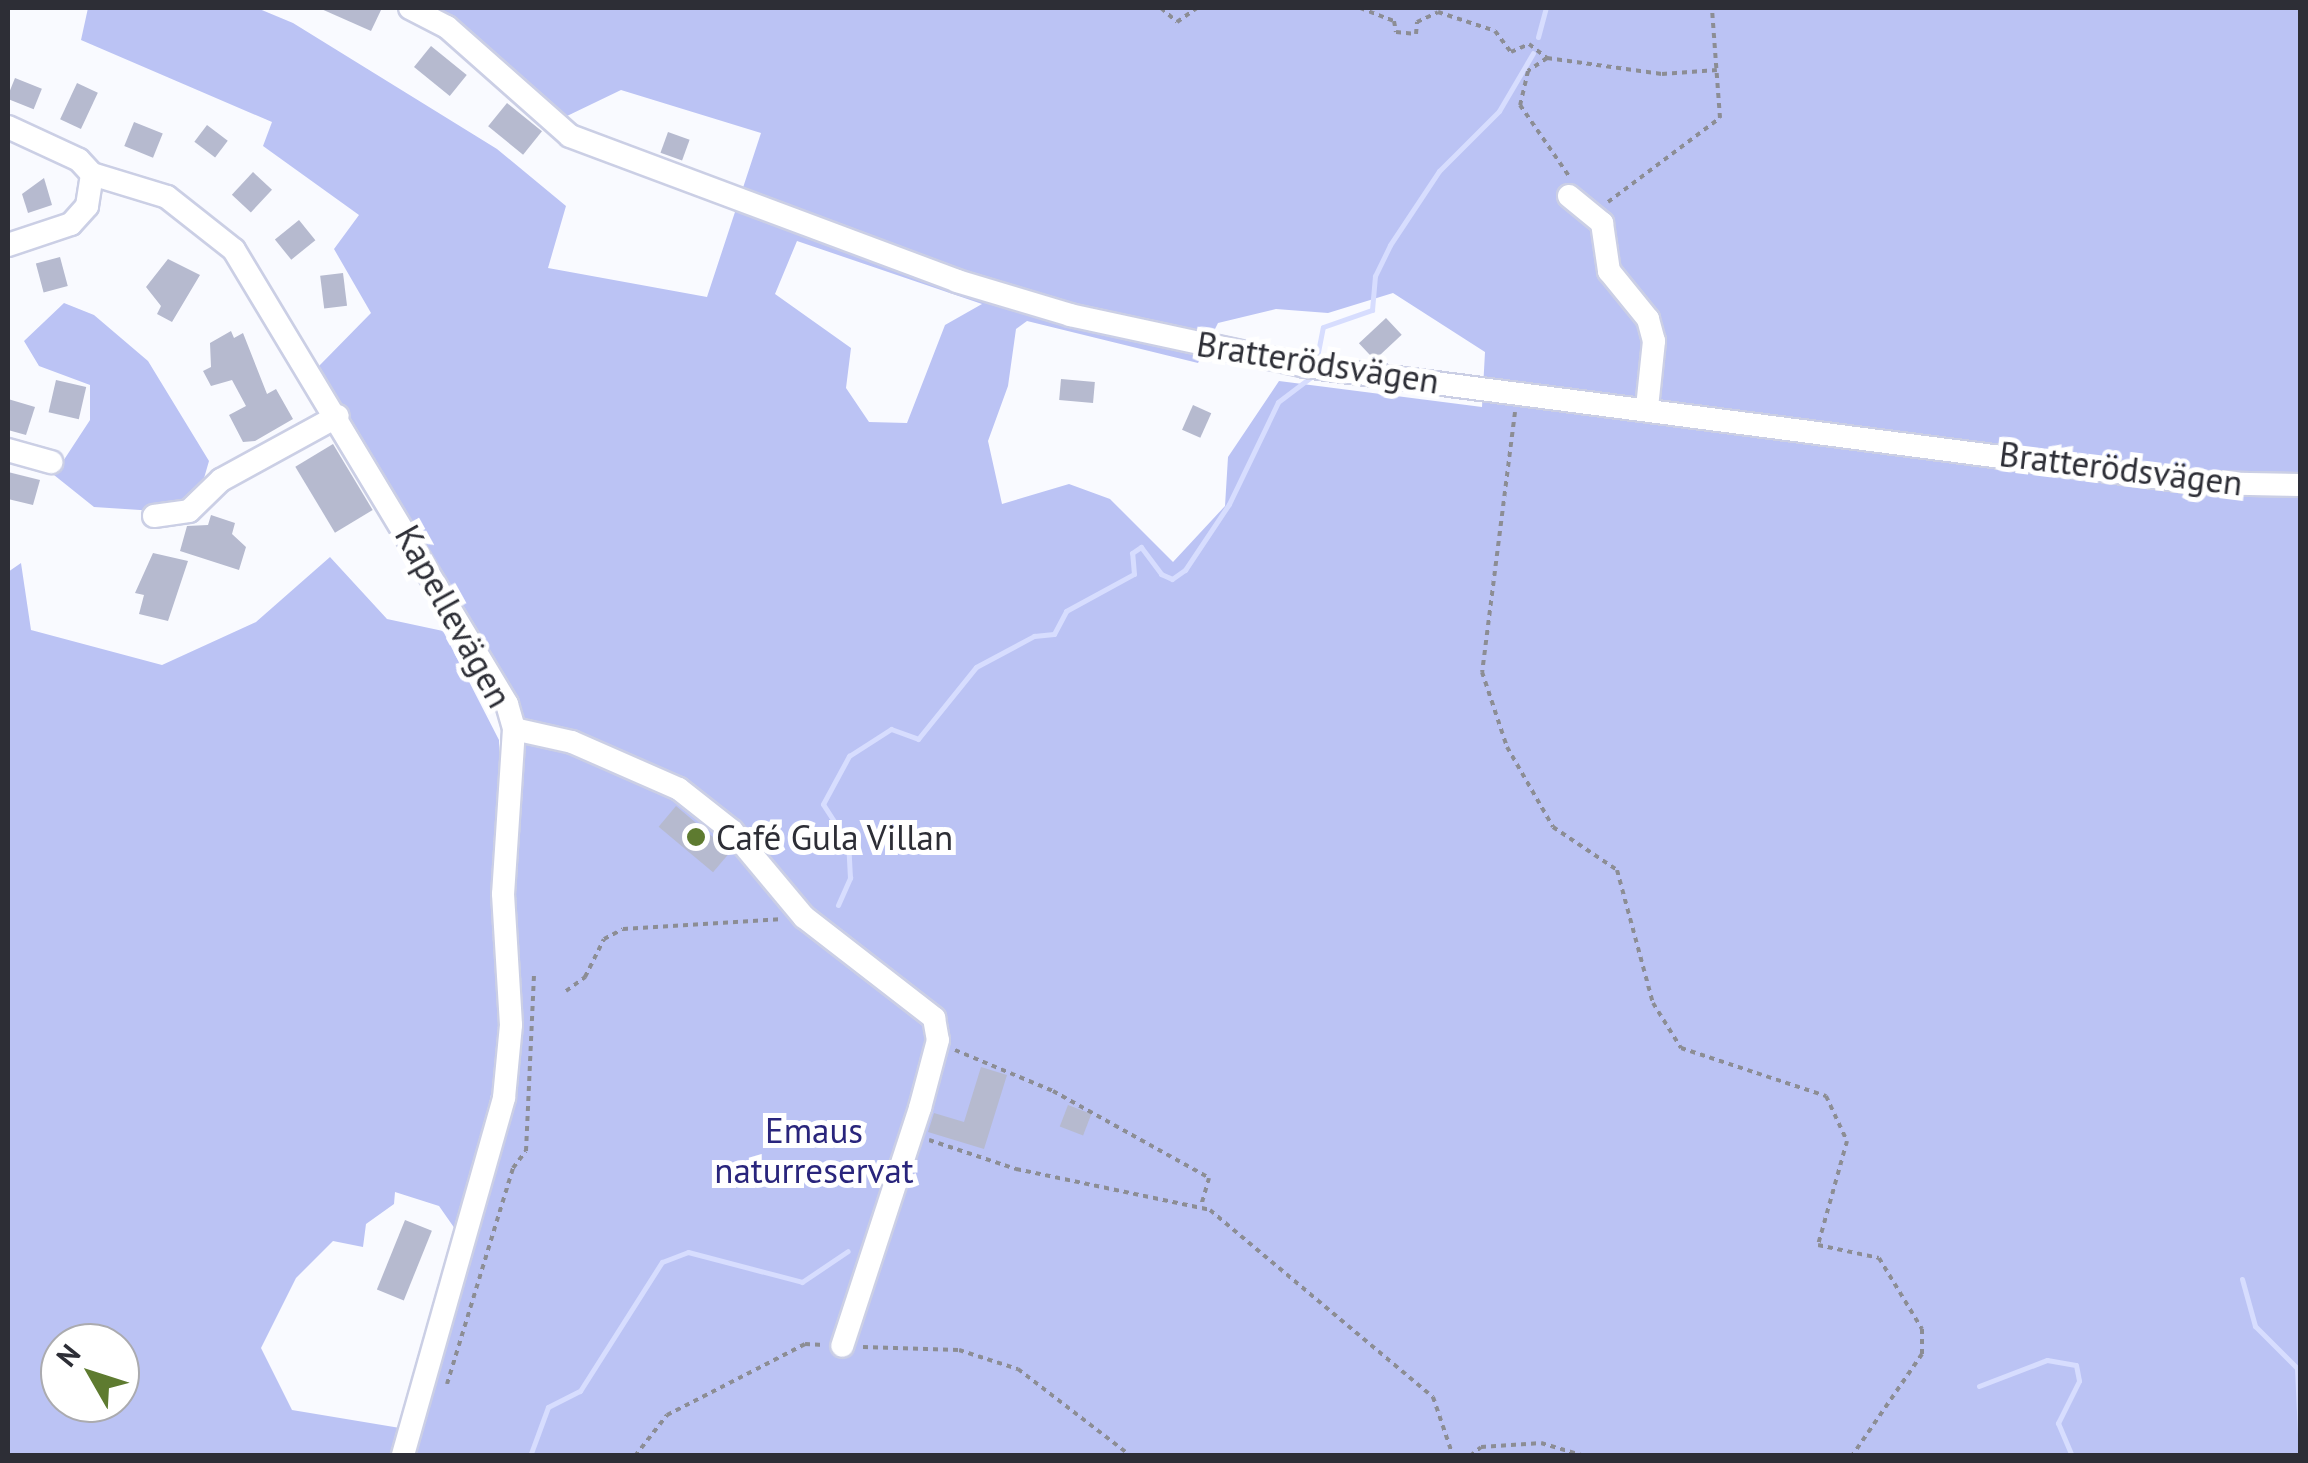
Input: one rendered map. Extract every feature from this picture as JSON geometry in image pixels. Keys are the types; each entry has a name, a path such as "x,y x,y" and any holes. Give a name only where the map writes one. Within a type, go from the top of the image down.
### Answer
{"street":[{"name":"Bratterödsvägen","path":"410,8 447,27 570,136 957,281 1202,346 2200,483 2300,485"},
{"name":"Kapellevägen","path":"8,127 79,160 92,174 167,197 203,218 270,301 473,640 514,729 502,894 511,1025 504,1098 403,1456"},
{"path":"8,245 71,224 87,206 92,174"},
{"path":"1569,196 1594,216 1606,232 1609,270 1648,318 1654,342 1646,408"},
{"path":"154,516 189,511 221,480 338,416"},
{"path":"8,450 50,462"},
{"path":"514,729 572,742 679,789 732,831 804,917 934,1018 938,1040 842,1346"}],"path":[{"path":"1162,8 1177,22 1197,8"},
{"path":"1360,8 1394,21 1396,32 1416,34 1417,22 1438,12 1495,30 1511,52 1529,44 1547,58 1662,74 1716,70"},
{"path":"1594,216 1720,118 1712,8"},
{"path":"1547,58 1528,71 1518,91 1528,122 1574,183 1569,196"},
{"path":"1517,392 1482,672 1507,746 1553,827 1617,870 1652,1003 1681,1048 1826,1096 1847,1141 1818,1245 1879,1258 1922,1329 1922,1354 1852,1456"},
{"path":"566,991 586,977 604,939 623,929 804,917"},
{"path":"442,1398 513,1168 526,1151 534,974"},
{"path":"938,1040 1053,1091 1209,1178 1201,1206"},
{"path":"910,1133 1016,1169 1201,1206 1434,1397 1453,1456"},
{"path":"635,1456 667,1415 805,1344 959,1350 1018,1368 1131,1456"},
{"path":"1470,1456 1481,1447 1541,1443 1584,1456"}],"green space":[{"name":"Emaus naturreservat","path":"88,8 257,8 293,23 497,149 566,206 548,268 707,297 761,133 621,90 567,116 434,8 2300,8 2300,1455 411,1455 515,1086 508,882 514,819 502,671 319,366 371,313 334,249 359,215 263,146 272,122 81,40","holes":["797,241 982,304 945,325 907,423 869,422 846,388 851,348 775,294","1393,293 1485,352 1482,407 1279,381 1228,457 1225,506 1173,562 1110,499 1069,484 1002,504 988,441 1008,386 1016,329 1027,321 1198,363 1218,323 1276,309 1328,313"]},
{"path":"64,303 94,315 148,361 209,461 200,492 171,512 94,507 54,475 90,420 90,385 39,366 24,341"},
{"path":"330,557 387,619 443,631 499,740 500,1054 460,1236 439,1206 395,1192 394,1204 366,1224 363,1247 333,1241 296,1278 261,1348 292,1410 400,1428 394,1455 8,1456 8,572 21,563 31,630 162,665 256,622"}],"building":[{"path":"319,8 382,8 371,31"},
{"path":"431,46 467,75 450,96 414,67"},
{"path":"15,78 42,89 34,109 8,99"},
{"path":"77,83 98,93 81,129 60,119"},
{"path":"507,103 542,131 523,155 488,126"},
{"path":"134,122 163,134 153,158 124,146"},
{"path":"207,125 228,141 215,157 194,142"},
{"path":"668,132 690,140 682,161 660,153"},
{"path":"253,172 272,190 251,212 232,195"},
{"path":"44,178 52,205 28,213 22,194"},
{"path":"299,220 315,240 291,260 275,240"},
{"path":"60,257 68,286 44,292 36,263"},
{"path":"168,259 200,275 172,322 157,314 161,306 146,287"},
{"path":"343,273 347,306 324,309 320,276"},
{"path":"1386,318 1402,335 1375,360 1359,343"},
{"path":"231,331 234,338 243,333 267,394 276,389 293,419 255,441 243,442 229,415 246,406 232,380 211,386 203,371 211,367 210,343"},
{"path":"1061,379 1095,382 1093,403 1059,400"},
{"path":"56,380 86,387 79,419 49,412"},
{"path":"8,399 35,407 26,435 8,430"},
{"path":"1193,405 1211,413 1200,438 1182,430"},
{"path":"333,444 373,510 335,533 295,467"},
{"path":"8,472 40,480 33,505 8,499"},
{"path":"211,515 235,523 232,534 246,547 239,570 180,551 187,526 208,525"},
{"path":"153,553 188,561 168,621 139,614 144,595 135,593"},
{"path":"676,806 730,852 713,872 659,827"},
{"path":"981,1067 1007,1075 984,1149 928,1132 934,1113 964,1122"},
{"path":"1068,1105 1091,1114 1083,1135 1060,1126"},
{"path":"405,1220 432,1231 404,1300 377,1290"}],"waterway":[{"path":"1538,37 1546,8"},
{"path":"1318,352 1323,327 1372,310 1375,276 1390,245 1439,171 1499,111 1533,53"},
{"path":"838,905 850,878 848,843 823,804 849,756 891,729 918,739 976,667 1034,636 1054,634 1066,611 1134,574 1132,553 1141,547 1161,574 1172,579 1185,570 1229,504 1278,402 1311,377"},
{"path":"530,1456 548,1407 580,1391 662,1262 688,1252 802,1282 848,1251"},
{"path":"2242,1279 2255,1326 2297,1368 2300,1433"},
{"path":"1979,1386 2047,1360 2076,1365 2079,1381 2058,1423 2072,1456"}],"place":[{"name":"Café Gula Villan","path":"696,837"}]}
